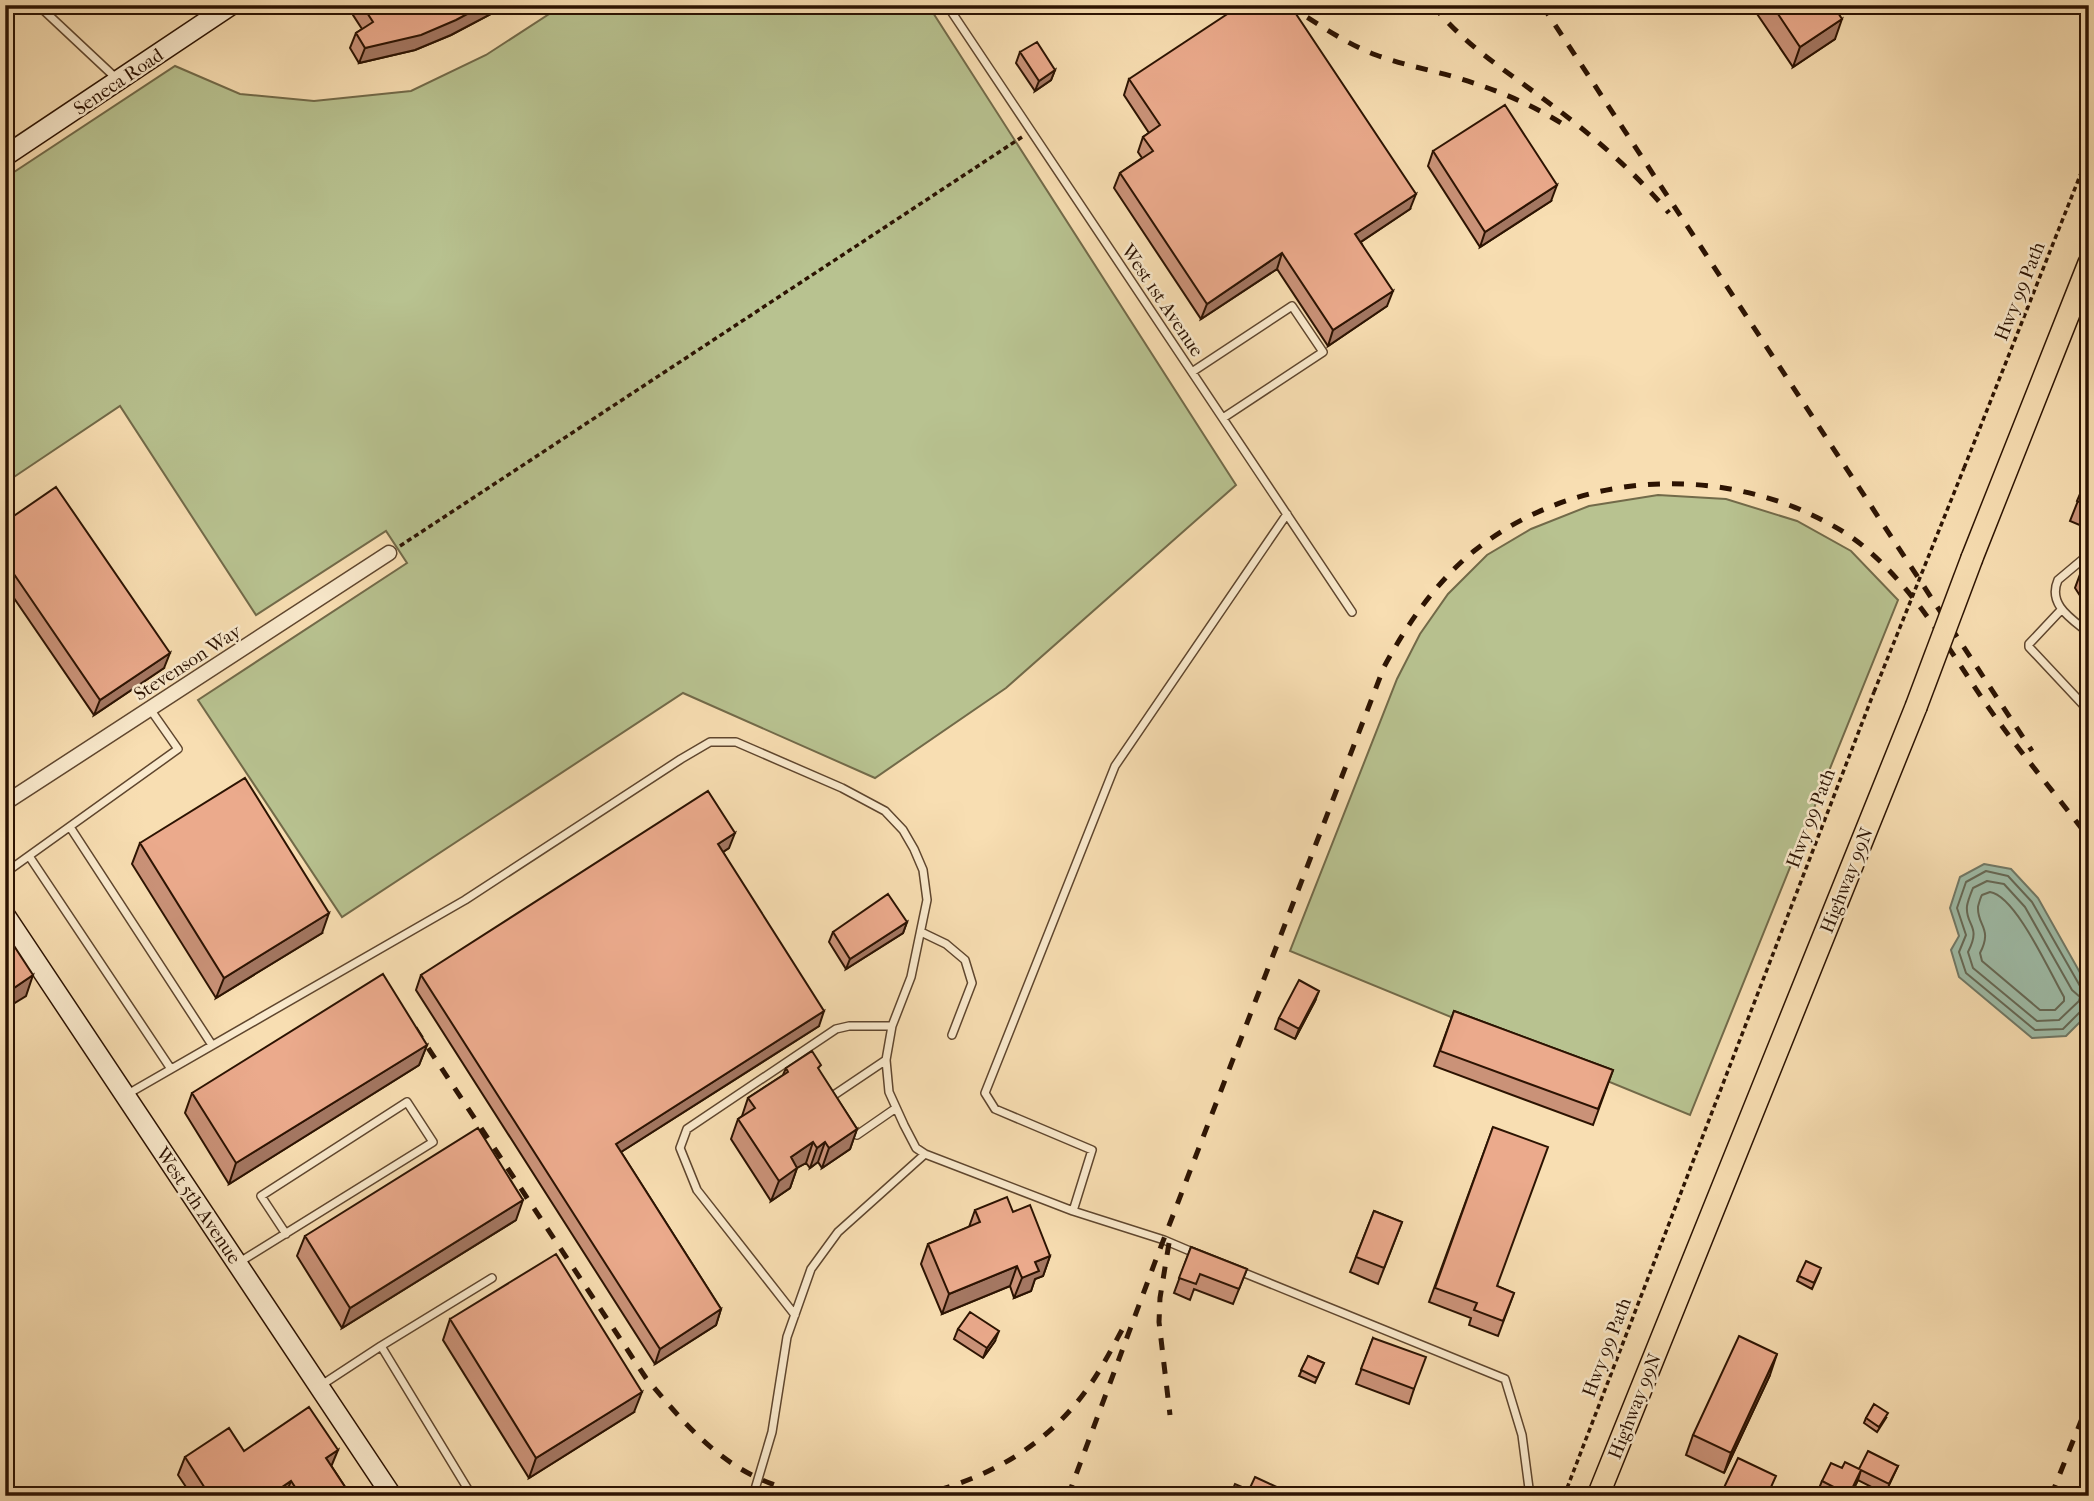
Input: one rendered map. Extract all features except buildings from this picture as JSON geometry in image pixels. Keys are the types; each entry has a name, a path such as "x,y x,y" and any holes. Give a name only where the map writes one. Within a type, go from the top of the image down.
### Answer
{"main road":[{"name":"Highway 99N","path":"1598,1496 1916,707 2089,263"}],"street":[{"name":"Seneca Road","path":"5,156 230,6"},
{"name":"Stevenson Way","path":"5,803 389,553"},
{"name":"West 5th Avenue","path":"5,915 393,1496"}],"lane":[{"path":"5,16 21,5"},
{"path":"38,5 118,81"},
{"name":"West 1st Avenue","path":"947,5 1352,612"},
{"path":"1192,372 1292,306 1323,352 1223,418"},
{"path":"1073,1211 1092,1150 995,1109 985,1093 1115,766 1287,514"},
{"path":"2089,554 2058,580 2055,596 2061,610 2089,633"},
{"path":"2061,610 2028,647 2089,711"},
{"path":"5,873 178,749 150,709"},
{"path":"125,1096 465,900 658,773 710,742 736,742 842,788 885,811 903,830 914,849 923,870 928,900 911,977 892,1026 886,1060 889,1092 916,1148 925,1154 1073,1211 1164,1240 1208,1258"},
{"path":"70,827 212,1045"},
{"path":"29,856 171,1069"},
{"path":"921,932 946,944 965,960 972,983 952,1035"},
{"path":"795,1315 696,1189 680,1148 687,1129 836,1029 849,1026 892,1026"},
{"path":"834,1095 886,1060"},
{"path":"238,1264 286,1234 433,1142 407,1102 261,1196 286,1234"},
{"path":"857,1135 896,1108"},
{"path":"753,1496 772,1432 787,1337 811,1269 838,1233 925,1154"},
{"path":"1234,1269 1505,1379 1522,1435 1530,1496"},
{"path":"319,1386 492,1278"},
{"path":"381,1346 472,1496"}],"path":[{"path":"389,553 1032,131"},
{"name":"Hwy 99 Path","path":"1564,1496 1874,692 2089,153"}],"green space":[{"path":"563,5 928,5 1236,485 1006,688 875,778 683,693 342,917 198,700 407,563 386,531 256,615 120,406 5,483 5,178 175,66 240,94 314,101 411,91 486,55"},
{"path":"1658,495 1726,499 1797,521 1851,551 1898,600 1690,1115 1290,951 1397,679 1420,634 1448,594 1487,555 1531,529 1589,506"}],"water":[{"path":"1984,864 2011,869 2038,898 2087,985 2089,1013 2066,1036 2032,1038 1959,977 1951,950 1959,936 1950,908 1960,877"}],"railway":[{"path":"1287,5 1364,50 1396,62 1485,87 1524,103 1561,123"},
{"path":"1433,5 1473,46 1612,154 1669,213"},
{"path":"1542,5 2032,751"},
{"path":"1068,1496 1384,667 1402,635 1447,576 1474,551 1510,526 1549,507 1589,494 1631,486 1673,484 1716,487 1758,495 1799,509 1832,525 1856,540 1882,563 1915,600 1998,721 2089,838"},
{"path":"415,1028 646,1378 701,1438 740,1469 788,1489 817,1496"},
{"path":"1169,1243 1159,1322 1170,1415"},
{"path":"915,1496 940,1490 988,1472 1031,1446 1068,1412 1090,1384 1123,1328"},
{"path":"2051,1496 2089,1401"}]}
